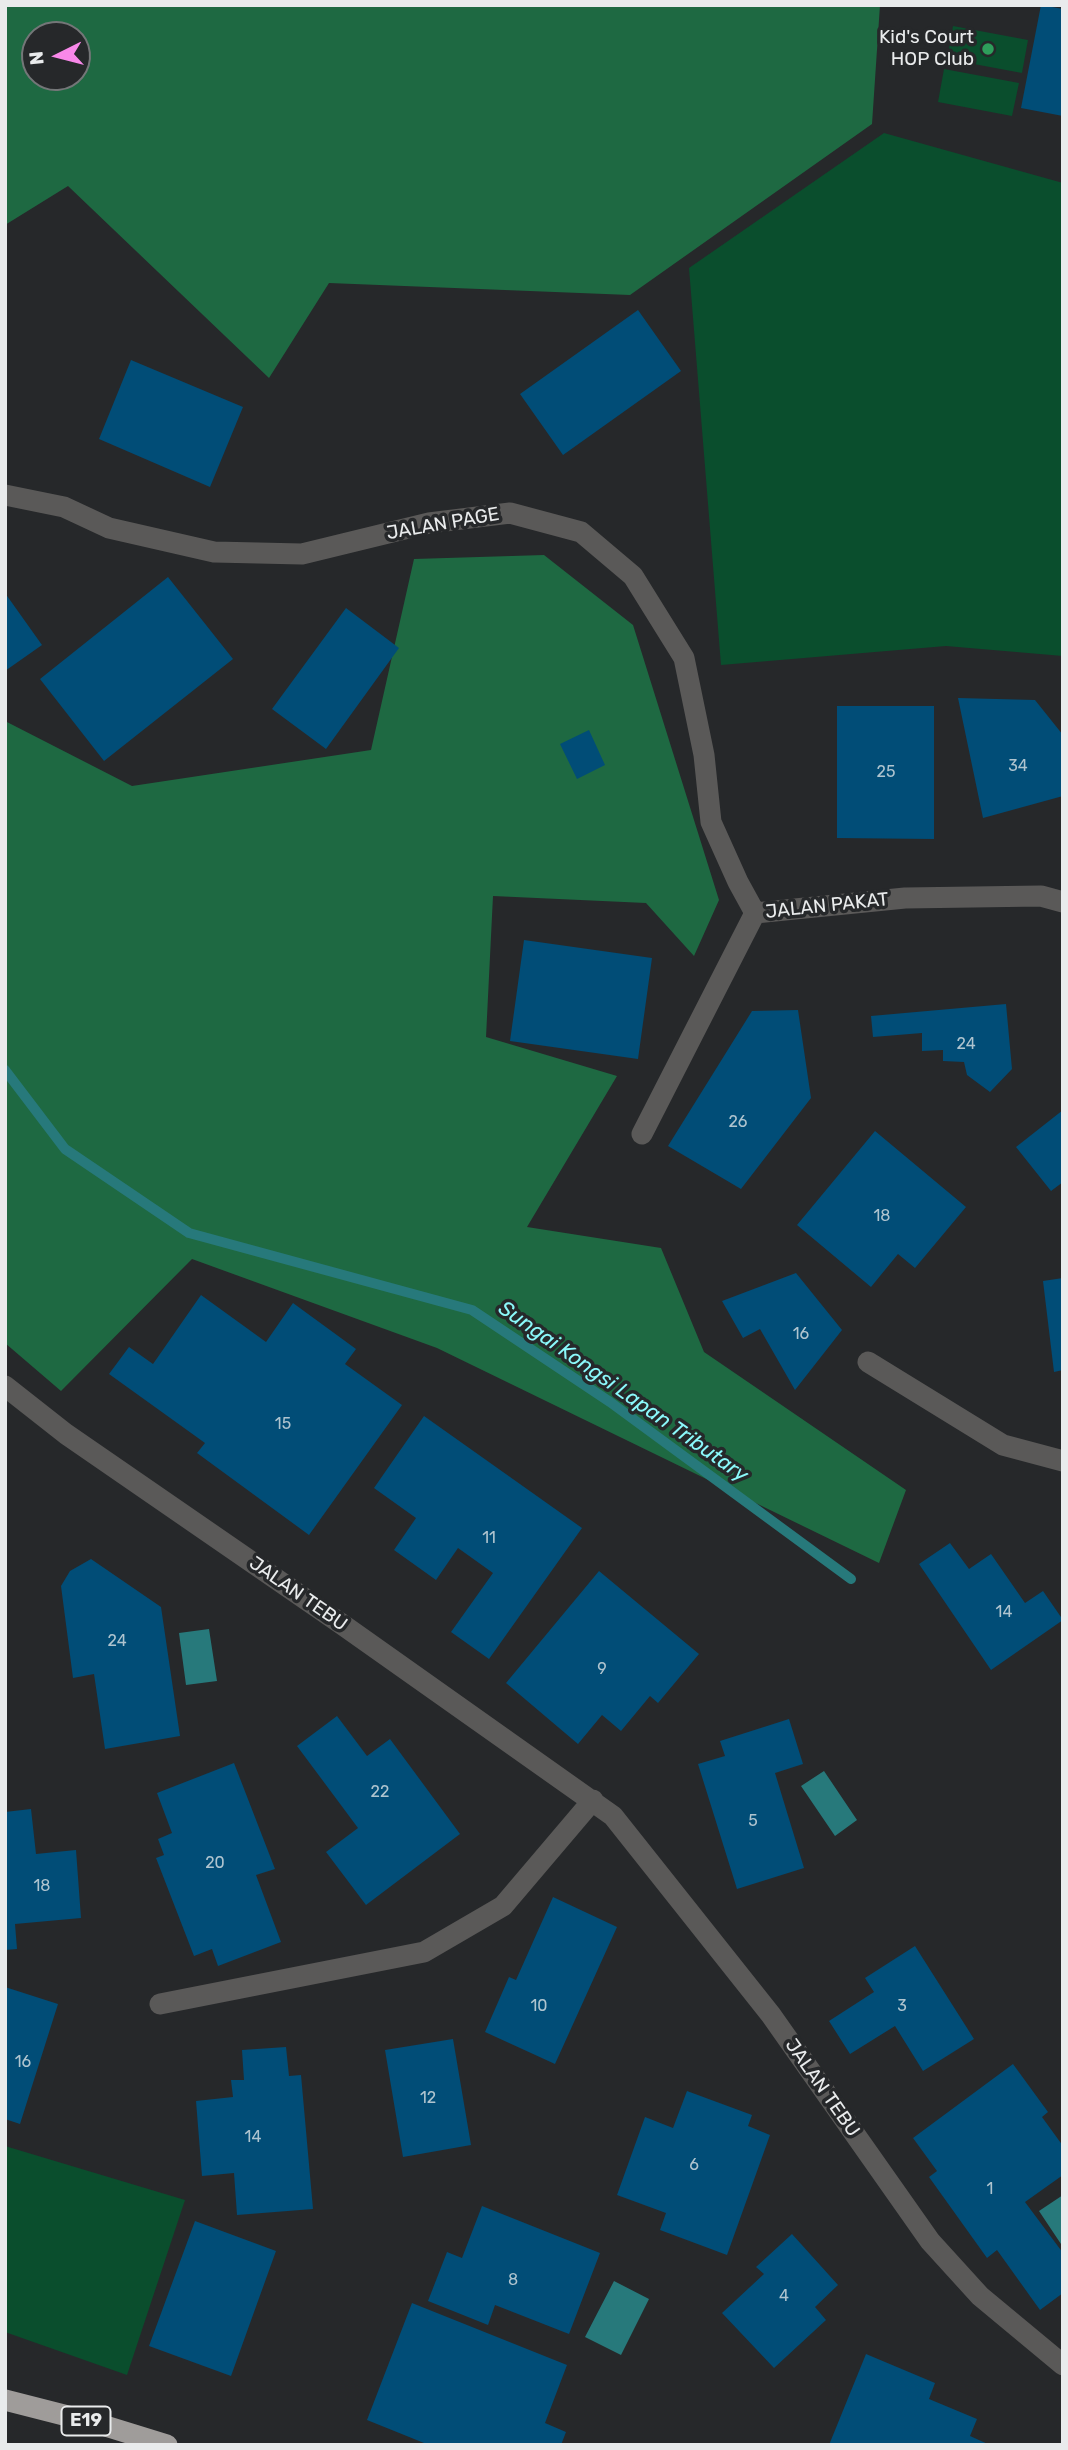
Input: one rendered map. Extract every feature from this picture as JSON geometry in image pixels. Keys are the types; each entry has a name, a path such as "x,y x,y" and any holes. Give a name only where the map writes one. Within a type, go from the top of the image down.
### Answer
{"highway":[{"name":"E19","path":"5,2400 167,2445"}],"street":[{"name":"JALAN PAGE","path":"5,495 64,507 109,528 214,552 302,554 429,523 510,513 581,532 633,576 684,657 704,755 711,822 755,914"},
{"name":"JALAN PAKAT","path":"642,1134 755,914 905,898 1041,896 1063,902"},
{"path":"868,1362 1003,1445 1063,1461"},
{"name":"JALAN TEBU","path":"5,1386 66,1434 593,1800 612,1816 771,2015 930,2241 979,2296 1063,2365"},
{"path":"160,2004 424,1952 503,1906 593,1800"}],"green space":[{"path":"5,5 880,5 872,124 630,295 329,283 269,378 68,186 5,225"},
{"name":"Kid's Court HOP Club","path":"953,26 1028,40 1022,73 947,59"},
{"name":"Kid's Court HOP Club","path":"944,69 1019,83 1012,116 938,102"},
{"path":"884,133 1063,183 1063,656 946,646 721,665 689,268"},
{"path":"544,555 633,625 719,900 694,956 646,903 493,896 486,1037 617,1076 527,1227 661,1248 704,1352 906,1490 879,1563 437,1348 192,1259 61,1391 5,1343 5,721 132,786 371,750 414,559"},
{"path":"5,2146 185,2200 127,2375 5,2332"}],"water":[{"path":"209,1629 217,1681 186,1685 179,1633"},
{"path":"824,1771 857,1820 835,1836 801,1786"},
{"path":"1063,2195 1063,2247 1039,2211"},
{"path":"614,2281 649,2299 621,2355 585,2337"}],"building":[{"path":"1041,5 1063,9 1063,116 1021,108"},
{"path":"638,310 681,371 563,455 520,394"},
{"path":"131,360 243,407 210,487 99,439"},
{"path":"168,577 233,659 104,761 40,679"},
{"path":"5,593 42,645 5,671"},
{"path":"346,608 399,648 326,749 272,709"},
{"path":"958,698 1035,700 1063,735 1063,796 983,818"},
{"path":"837,706 934,706 934,839 837,838"},
{"path":"589,730 605,765 577,779 560,744"},
{"path":"524,940 652,958 638,1059 510,1041"},
{"path":"1006,1004 1012,1069 990,1092 967,1075 964,1062 943,1061 943,1050 922,1051 922,1033 873,1037 871,1016"},
{"path":"798,1010 811,1098 741,1189 668,1146 752,1011"},
{"path":"1063,1110 1063,1182 1051,1191 1016,1147"},
{"path":"875,1131 966,1207 915,1268 898,1254 871,1287 797,1225"},
{"path":"796,1273 842,1330 795,1390 760,1329 743,1338 722,1301"},
{"path":"1063,1278 1063,1370 1054,1372 1043,1281"},
{"path":"201,1295 266,1342 293,1303 356,1349 345,1364 402,1405 309,1535 197,1453 205,1443 109,1374 129,1347 153,1364"},
{"path":"424,1416 582,1528 489,1659 451,1632 493,1573 458,1548 436,1580 394,1550 416,1518 374,1488"},
{"path":"950,1543 969,1569 991,1554 1025,1603 1043,1591 1063,1620 991,1670 919,1564"},
{"path":"91,1559 161,1607 180,1736 105,1749 94,1674 73,1678 61,1586 70,1571"},
{"path":"599,1571 699,1654 658,1703 650,1696 621,1731 602,1715 578,1744 506,1683"},
{"path":"337,1716 367,1756 390,1739 460,1834 366,1905 326,1852 358,1828 297,1746"},
{"path":"789,1719 803,1764 775,1773 804,1868 737,1889 698,1764 725,1756 720,1741"},
{"path":"234,1763 275,1869 256,1875 281,1942 218,1966 212,1949 194,1956 156,1858 164,1855 158,1839 172,1833 157,1793"},
{"path":"31,1809 36,1854 76,1850 81,1918 15,1924 17,1949 5,1950 5,1812"},
{"path":"553,1897 617,1927 555,2064 485,2032 509,1977 516,1980"},
{"path":"915,1946 974,2039 923,2071 895,2026 850,2054 829,2021 874,1992 865,1978"},
{"path":"5,1987 58,2004 20,2124 5,2119"},
{"path":"453,2039 471,2145 403,2157 385,2050"},
{"path":"286,2047 289,2076 301,2075 313,2209 237,2215 234,2173 202,2176 196,2101 233,2097 231,2080 244,2080 242,2050"},
{"path":"1013,2064 1048,2112 1042,2117 1063,2146 1063,2175 1025,2202 1063,2253 1063,2293 1040,2310 997,2250 987,2258 929,2177 937,2171 913,2138"},
{"path":"687,2091 752,2115 748,2126 770,2135 727,2255 660,2230 666,2213 617,2195 645,2117 673,2128"},
{"path":"482,2206 600,2253 569,2334 495,2305 488,2325 428,2301 447,2252 462,2258"},
{"path":"195,2221 276,2251 231,2376 149,2346"},
{"path":"792,2234 838,2285 815,2307 826,2320 774,2368 722,2313 764,2274 756,2267"},
{"path":"412,2303 567,2365 545,2423 566,2432 561,2445 429,2445 367,2420"},
{"path":"866,2354 935,2383 929,2399 977,2419 970,2436 990,2445 829,2445"}],"waterway":[{"name":"Sungai Kongsi Lapan Tributary","path":"5,1070 65,1149 189,1233 472,1310 610,1402 851,1579"}],"place":[{"name":"Kid's Court HOP Club","path":"988,49"}]}
